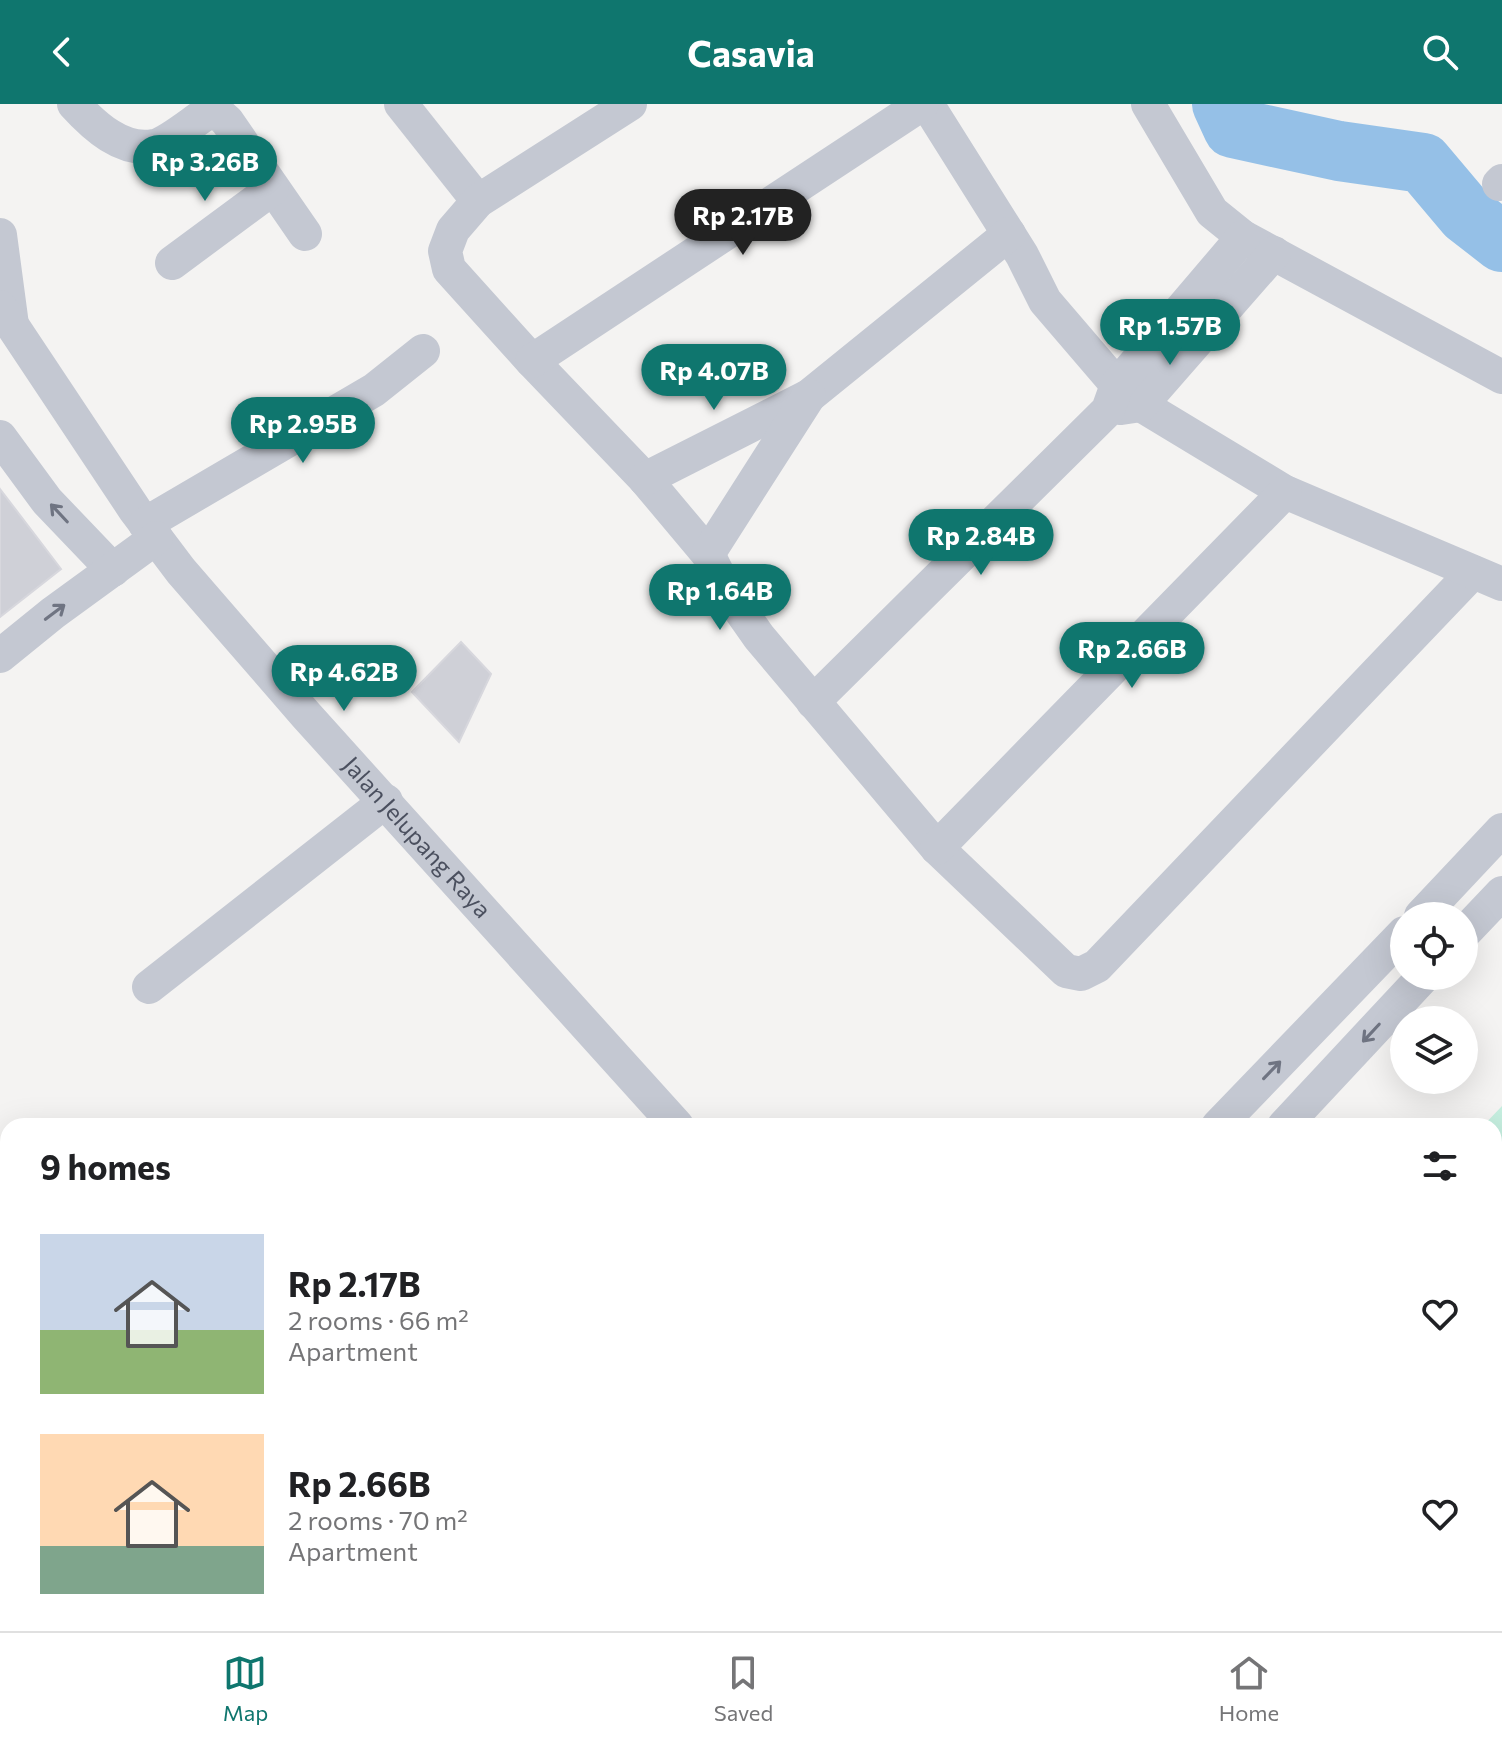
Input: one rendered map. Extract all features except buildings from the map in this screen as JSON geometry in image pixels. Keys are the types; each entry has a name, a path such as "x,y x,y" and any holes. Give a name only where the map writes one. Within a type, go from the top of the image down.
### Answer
{"street":[{"path":"74,104 117,141 134,145 156,146 207,113 219,114 227,121 305,234"},
{"path":"401,104 478,201"},
{"path":"532,361 924,104 1009,234 1045,301 1122,400 1285,492 1487,578 1097,966 1081,974 1066,971 937,848 759,637 726,590 708,554 645,479 532,361 449,269 445,251 453,230 478,201 630,104"},
{"path":"1148,104 1212,212 1243,237 1502,377"},
{"path":"172,263 272,189"},
{"path":"645,479 809,396 1009,234"},
{"path":"0,235 6,316"},
{"path":"1122,400 1243,237"},
{"path":"813,702 1274,253"},
{"name":"Jalan Jelupang Raya","path":"6,316 150,531 306,715 670,1118"},
{"path":"0,656 113,570 150,531 374,390 423,351"},
{"path":"708,554 809,396"},
{"path":"0,437 47,501 113,570"},
{"path":"937,848 1285,492"},
{"path":"149,987 386,801"},
{"path":"1434,902 1502,830"},
{"path":"1467,868 1502,878"},
{"path":"1478,918 1502,893"},
{"path":"1238,1118 1390,949"},
{"path":"1291,1118 1411,990"}],"green space":[{"path":"1502,1106 1502,1118 1491,1118"}],"waterway":[{"path":"1222,104 1233,128 1339,151 1423,163 1466,214 1502,242"}]}
